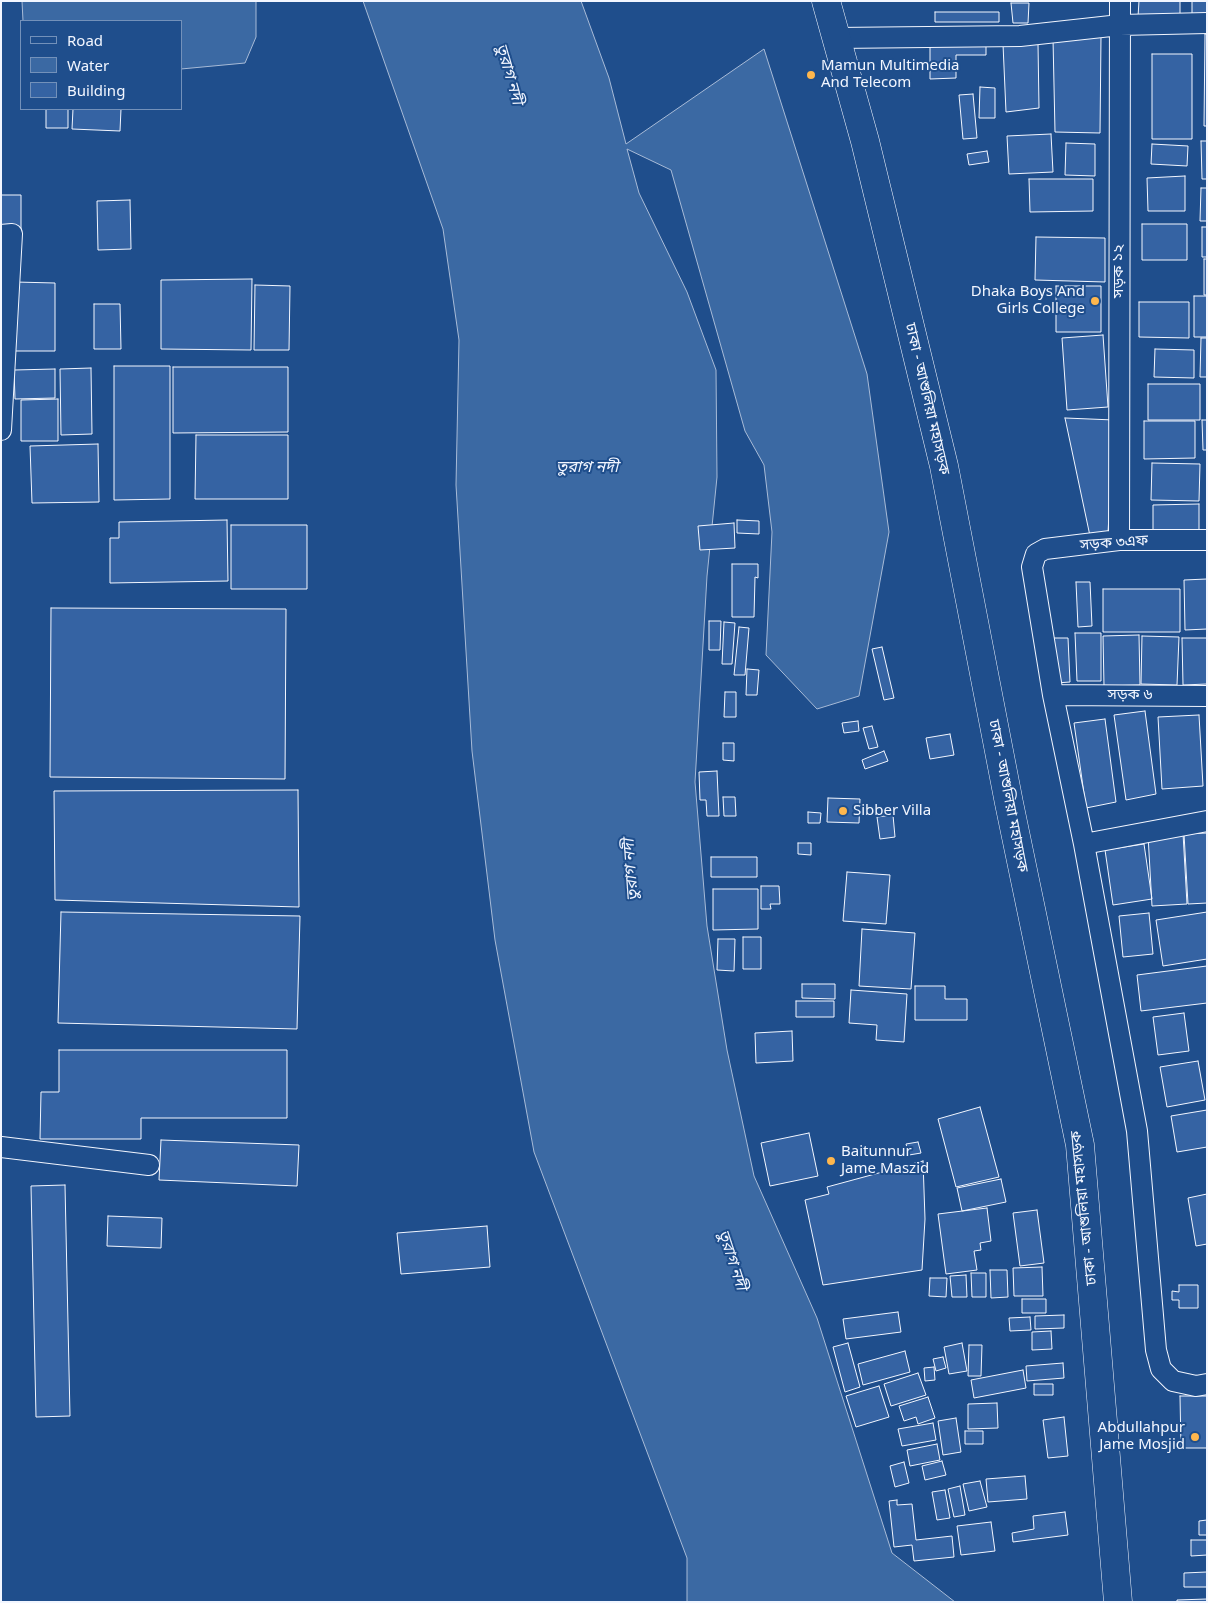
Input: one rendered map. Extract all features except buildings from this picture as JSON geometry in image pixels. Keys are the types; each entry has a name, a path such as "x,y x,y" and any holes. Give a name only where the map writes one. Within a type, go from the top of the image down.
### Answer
{"highway":[{"name":"ঢাকা - আশুলিয়া মহাসড়ক","path":"826,1 865,141 944,466 1009,803 1080,1144 1118,1602"}],"street":[{"name":"সড়ক ১২","path":"1119,540 1120,1"},
{"path":"836,38 1020,36 1120,25 1207,23"},
{"path":"1,235 12,234 1,430"},
{"name":"সড়ক ৩এফ","path":"1053,695 1032,567 1036,554 1045,549 1119,540 1207,540"},
{"path":"1053,695 1084,844 1137,1131 1156,1350 1161,1369 1173,1381 1196,1386 1207,1384"},
{"name":"সড়ক ৬","path":"1053,695 1207,696"},
{"path":"1084,844 1207,821"},
{"path":"1,1147 149,1165"}],"water":[{"path":"22,1 256,1 256,37 245,63 182,69 182,20 23,20"},
{"name":"তুরাগ নদী","path":"363,1 581,1 609,78 626,144 764,49 867,374 889,532 859,696 817,709 766,655 772,532 764,465 745,431 671,170 627,149 639,193 687,292 716,370 717,477 707,576 695,782 707,926 727,1050 754,1176 817,1318 892,1553 955,1602 687,1602 687,1558 534,1152 495,940 472,751 456,485 459,340 443,229"}],"place":[{"name":"Mamun Multimedia And Telecom","path":"811,75"},
{"name":"Dhaka Boys And Girls College","path":"1095,301"},
{"name":"Sibber Villa","path":"843,811"},
{"name":"Baitunnur Jame Maszid","path":"831,1161"},
{"name":"Abdullahpur Jame Mosjid","path":"1195,1437"}]}
